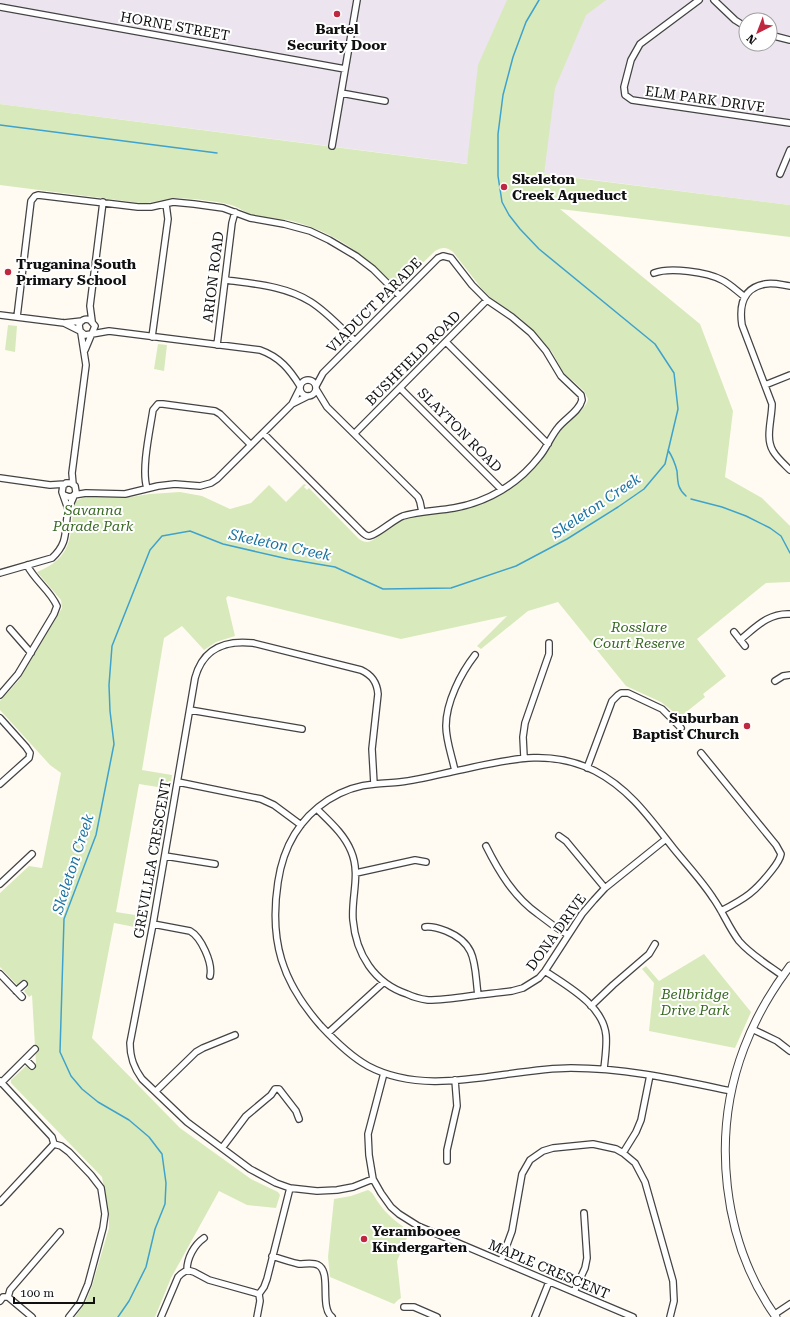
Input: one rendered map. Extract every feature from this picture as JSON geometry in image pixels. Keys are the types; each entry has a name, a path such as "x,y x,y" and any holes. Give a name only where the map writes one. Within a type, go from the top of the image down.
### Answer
{"street":[{"path":"332,146 357,0"},
{"name":"ELM PARK DRIVE","path":"699,0 640,44 631,60 624,87 626,95 632,100 790,123"},
{"path":"714,0 738,22"},
{"name":"HORNE STREET","path":"0,7 345,68"},
{"path":"778,37 790,40"},
{"path":"341,93 385,101"},
{"path":"780,174 790,150"},
{"path":"17,317 32,199 35,196 41,195 145,207 173,202 194,204 222,208 254,219 300,228 330,240 348,250 366,263 400,296"},
{"path":"84,351 94,329 90,306 104,202"},
{"path":"152,337 168,219 166,204"},
{"name":"ARION ROAD","path":"217,345 232,222 235,212"},
{"name":"VIADUCT PARADE","path":"316,387 323,373 438,258 444,256 451,258 472,285 487,300"},
{"path":"654,273 669,270 706,274 724,280 745,297"},
{"path":"226,280 282,289 311,302 322,310 355,341"},
{"path":"790,286 765,284 755,288 745,297 740,314 742,325 772,404 769,439 770,444 774,454 790,470"},
{"path":"263,433 365,535 369,536 375,534 401,517 422,512 464,506 502,490 526,472 548,444 557,429 580,406 582,396 561,376 546,351 531,333 512,317 487,300"},
{"name":"BUSHFIELD ROAD","path":"355,433 487,300"},
{"path":"0,573 52,558 61,549 65,540 68,509 76,492 72,473 86,365 79,326 90,306"},
{"path":"0,315 64,323 87,319 108,331"},
{"path":"64,323 85,335 108,331 267,352 279,359 290,370 307,380 313,381 328,407"},
{"path":"446,342 548,444"},
{"path":"290,370 302,393 328,407 355,433 418,498 422,512"},
{"name":"VIADUCT PARADE","path":"307,380 323,373"},
{"path":"765,384 790,375"},
{"path":"50,485 69,497 86,493 125,494 147,488 175,484 200,486 211,483 217,479 292,404 302,382 307,380"},
{"path":"292,404 314,394 316,387"},
{"name":"SLAYTON ROAD","path":"400,388 502,490"},
{"path":"147,488 145,483 146,464 154,409 158,404 215,411 220,414 251,445"},
{"path":"68,509 62,488 72,473"},
{"path":"0,478 50,485 66,484 74,486 86,493"},
{"path":"0,695 12,682 31,653 54,614 57,606 55,600 32,574 28,565"},
{"path":"740,640 762,621 769,617 790,614"},
{"path":"10,629 31,653"},
{"path":"734,632 745,646"},
{"name":"GREVILLEA CRESCENT","path":"374,784 372,749 378,694 377,685 368,673 362,670 253,643 239,641 228,643 213,650 197,670 153,924 130,1043 130,1053 137,1072 187,1122 250,1169 265,1178 290,1188 317,1191 337,1190 353,1187 374,1179"},
{"path":"524,758 524,723 548,654 549,643"},
{"path":"455,771 446,725 450,704 461,674 475,655"},
{"path":"774,681 783,676 790,675"},
{"path":"587,768 612,701 621,693 628,693 662,709 681,728"},
{"path":"190,710 302,728"},
{"path":"0,718 30,753 29,758 0,784"},
{"path":"701,753 784,854 759,887 740,901 721,911"},
{"path":"731,1091 650,1075 604,1069 569,1068 535,1070 432,1082 414,1080 384,1073 366,1065 341,1046 304,1006 285,971 276,936 275,907 280,869 285,852 301,825 317,809 336,795 358,787 401,782 524,758 554,758 570,761 612,781 633,798 709,893 731,929 746,948 783,976"},
{"path":"178,782 261,799 274,805 301,825"},
{"name":"DONA DRIVE","path":"317,809 346,840 355,862 356,873 353,918 356,939 364,958 370,968 384,982 400,992 425,999 439,1000 512,991 532,984 545,971 582,914 605,888 666,839"},
{"path":"559,836 566,841 605,888"},
{"path":"486,846 509,886 523,902 568,936"},
{"path":"0,884 32,854"},
{"path":"165,856 215,864"},
{"path":"356,873 415,860 426,862"},
{"path":"153,924 190,930 195,933 202,942 211,968 210,976"},
{"path":"425,926 435,927 456,935 466,944 473,956 478,995"},
{"path":"591,1006 613,984 649,954 655,944"},
{"path":"790,966 765,1003 744,1048 731,1091 726,1136 728,1192 733,1218 741,1245 756,1282 775,1316 790,1304"},
{"path":"545,971 572,990 591,1006 602,1020 606,1033 604,1069"},
{"path":"0,974 22,997"},
{"path":"328,1033 384,982"},
{"path":"16,991 24,984"},
{"path":"752,1029 777,1041 790,1051"},
{"path":"156,1091 196,1052 235,1035"},
{"path":"35,1049 2,1085 52,1137 54,1144"},
{"path":"26,1060 32,1066"},
{"name":"MAPLE CRESCENT","path":"384,1073 368,1134 369,1155 374,1179 381,1194 391,1207 418,1226 633,1317"},
{"path":"623,1153 636,1132 641,1120 650,1075"},
{"path":"447,1161 447,1150 457,1106 455,1080"},
{"path":"222,1148 246,1116 271,1095 275,1089 279,1089 296,1111 299,1119"},
{"path":"0,1202 54,1144"},
{"path":"54,1144 61,1146 69,1152 101,1188 105,1214 103,1228 88,1284 80,1303 69,1317"},
{"path":"501,1261 512,1232 522,1174 530,1160 543,1151 553,1148 593,1144 608,1146 623,1153 635,1164 645,1182 673,1281 674,1301 670,1317"},
{"path":"257,1317 260,1301 259,1294 265,1283 290,1188"},
{"path":"574,1292 585,1268 587,1258 584,1214"},
{"path":"8,1297 10,1290 56,1241 60,1232"},
{"path":"161,1317 178,1277 187,1270 189,1258 196,1246 204,1238"},
{"path":"272,1256 298,1264 316,1264 321,1267 324,1273 327,1308 332,1317"},
{"path":"187,1270 209,1280 259,1294"},
{"path":"535,1317 549,1282"},
{"path":"0,1301 3,1298 8,1297"},
{"path":"8,1297 32,1317"},
{"path":"404,1307 414,1307 437,1317"}],"shaded area":[{"path":"0,0 790,0 790,205 0,104"}],"green space":[{"path":"507,0 606,0 586,15 555,88 544,174 790,205 790,237 560,209 700,324 733,411 725,477 762,498 790,526 790,582 766,583 697,639 726,676 703,694 705,697 680,717 661,702 626,686 558,602 528,611 481,649 477,646 507,616 401,639 228,596 226,598 235,636 216,642 204,650 182,626 164,638 142,770 172,775 170,789 139,784 116,912 148,917 145,929 114,923 92,1038 180,1128 251,1179 278,1192 280,1195 276,1208 247,1205 219,1191 171,1278 155,1317 75,1317 85,1303 92,1286 109,1228 107,1202 102,1177 11,1083 11,1080 26,1066 30,1070 36,1063 32,995 29,997 24,991 28,987 22,980 17,985 0,967 0,893 29,866 42,868 61,773 50,765 0,710 0,701 19,680 62,608 61,600 37,572 58,560 64,552 68,544 72,525 74,502 86,496 130,497 180,492 202,496 230,509 251,503 269,485 286,502 304,484 306,485 304,487 307,490 309,488 359,539 369,542 397,522 415,517 474,506 507,491 526,476 543,458 564,426 581,411 588,399 584,391 563,372 552,352 540,338 520,318 490,297 453,252 447,248 442,248 435,251 400,285 395,285 360,254 322,231 292,221 253,215 231,205 205,200 179,198 169,198 140,203 0,185 0,104 467,164 478,65"},
{"path":"8,325 17,326 15,352 5,350"},
{"path":"158,344 167,345 164,371 154,369"},
{"name":"Bellbridge Drive Park","path":"704,954 751,1012 735,1048 649,1031 654,983 642,969 646,966 659,981"},
{"path":"368,1190 373,1194 388,1214 410,1231 397,1261 401,1298 394,1304 330,1277 328,1257 334,1199 351,1196"}],"waterway":[{"name":"Skeleton Creek","path":"118,1317 129,1301 146,1267 155,1229 165,1204 166,1183 162,1154 149,1137 129,1120 98,1102 82,1089 71,1076 60,1052 64,919 96,835 114,744 109,685 112,646 150,550 162,536 190,531 223,544 288,559 335,567 383,589 451,588 516,566 567,539 644,489 665,464 678,409 674,373 655,344 539,249 520,229 509,215 502,202 498,176 498,134 503,95 513,57 526,22 539,0"},
{"path":"0,125 217,153"},
{"path":"668,450 677,471 679,487 686,496"},
{"path":"691,499 722,507 746,516 770,528 781,536 790,553"}],"place":[{"name":"Bartel Security Door","path":"337,14"},
{"name":"Skeleton Creek Aqueduct","path":"504,187"},
{"name":"Truganina South Primary School","path":"8,272"},
{"name":"Suburban Baptist Church","path":"747,726"},
{"name":"Yerambooee Kindergarten","path":"364,1239"}],"park label":[{"name":"Savanna Parade Park","path":"93,518"},
{"name":"Rosslare Court Reserve","path":"639,636"}]}
